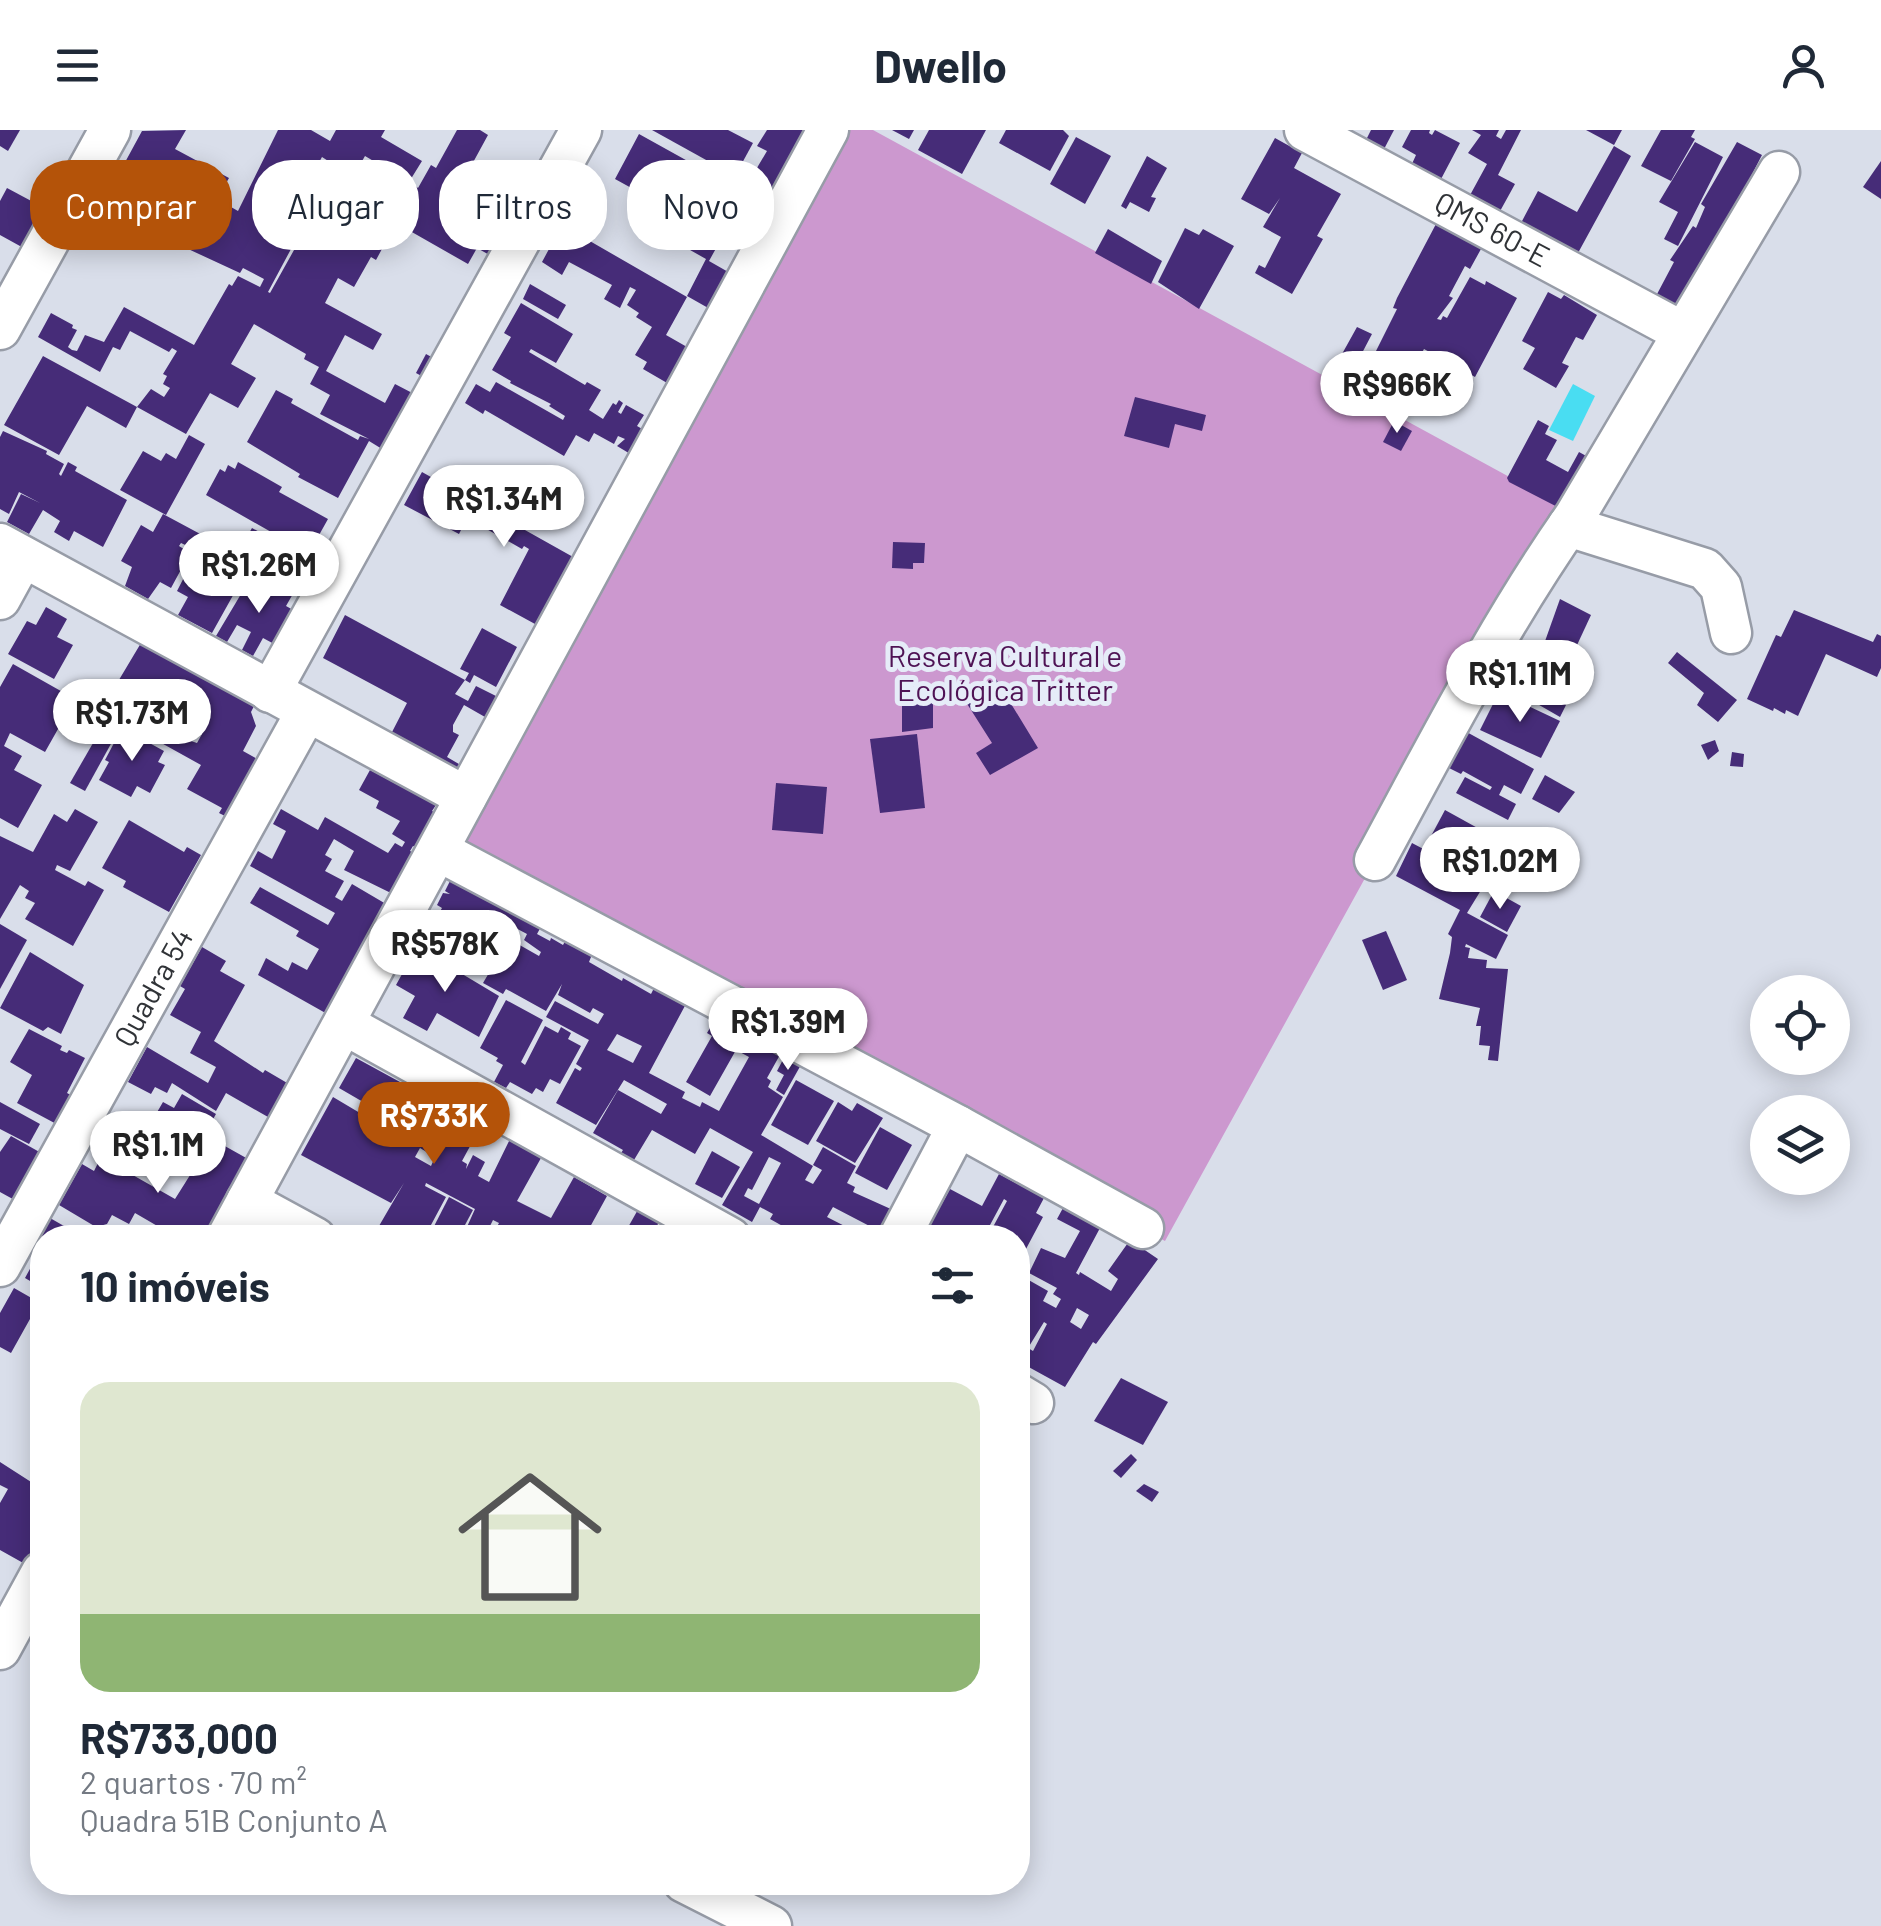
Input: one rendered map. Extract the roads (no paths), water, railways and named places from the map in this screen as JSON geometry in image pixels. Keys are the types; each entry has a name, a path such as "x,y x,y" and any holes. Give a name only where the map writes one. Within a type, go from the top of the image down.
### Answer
{"street":[{"path":"0,329 110,130"},
{"path":"270,692 581,130"},
{"path":"234,1225 828,130"},
{"name":"QMS 60-E","path":"1305,130 1682,332"},
{"path":"1375,860 1456,712 1779,172"},
{"path":"1568,526 1705,569 1721,587 1731,633"},
{"path":"0,599 12,550 466,797"},
{"name":"Quadra 54","path":"0,1266 306,713"},
{"path":"439,851 1143,1228"},
{"path":"344,1024 707,1225"},
{"path":"906,1225 958,1126"},
{"path":"247,1201 291,1225"},
{"path":"0,1649 30,1594"},
{"path":"710,1895 771,1926"}],"water":[{"path":"1573,384 1595,396 1573,441 1549,430"}],"park label":[{"name":"Reserva Cultural e Ecológica Tritter","path":"1005,674"}]}
